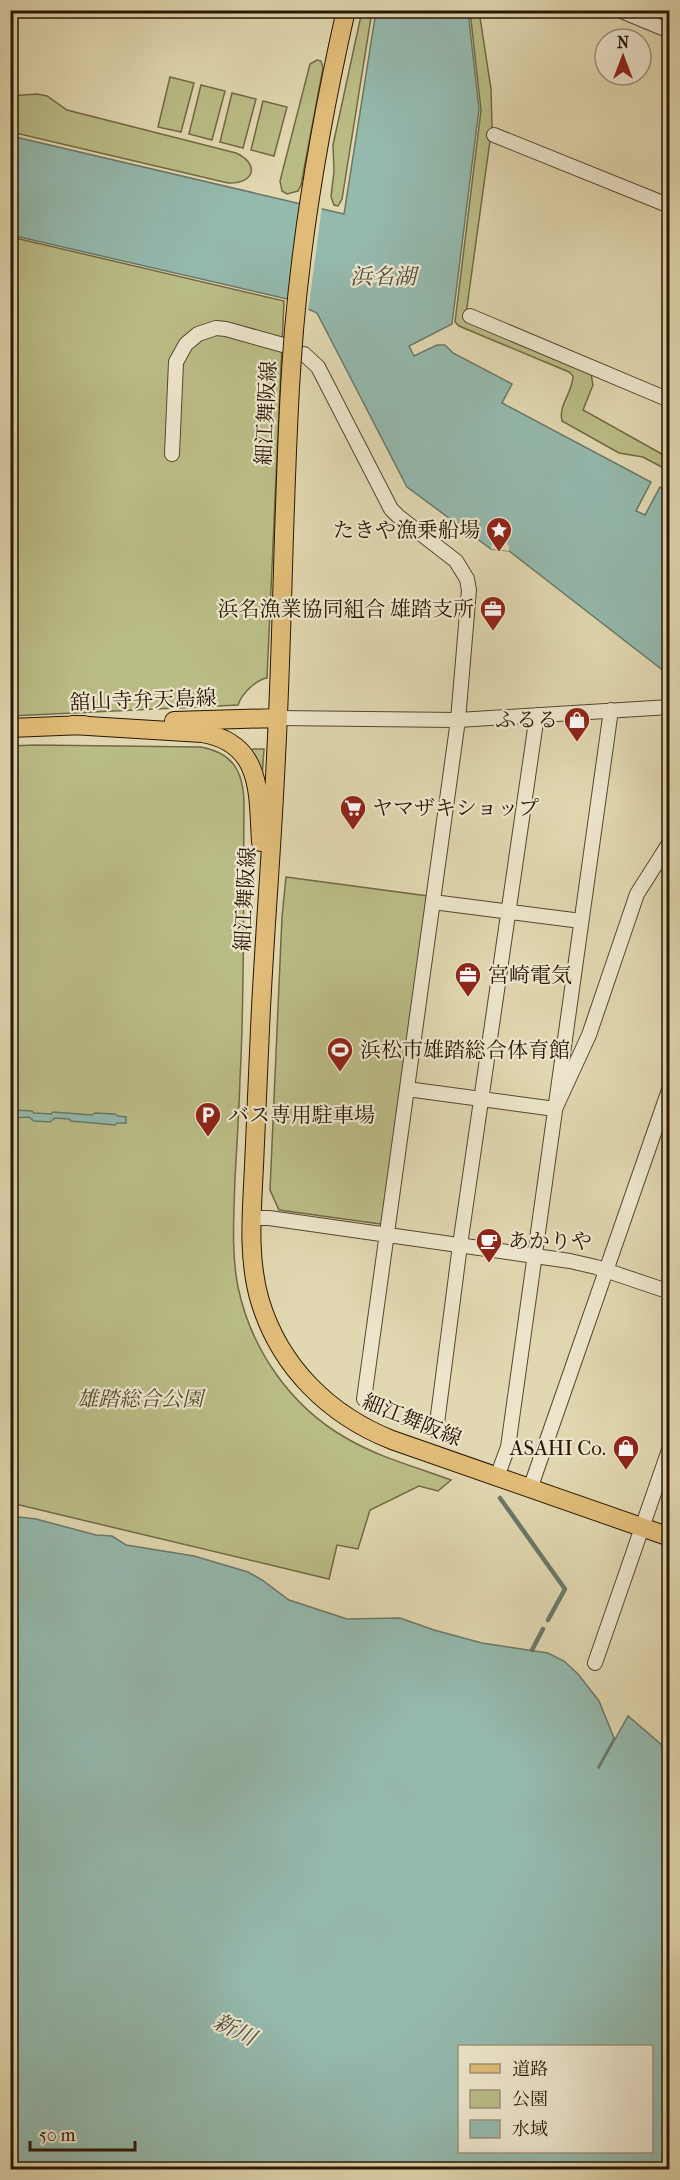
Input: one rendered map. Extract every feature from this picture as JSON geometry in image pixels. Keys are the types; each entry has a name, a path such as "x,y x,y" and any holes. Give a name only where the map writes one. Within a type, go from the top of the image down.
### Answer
{"main road":[{"name":"細江舞阪線","path":"346,10 322,122 291,329 278,718 265,916 252,1218 254,1268 263,1311 282,1350 308,1385 335,1409 365,1429 669,1538"},
{"name":"舘山寺弁天島線","path":"10,728 278,718"},
{"path":"72,725 202,733 222,738 238,749 251,765 257,784 265,916"}],"street":[{"path":"619,10 669,31"},
{"path":"494,135 669,206"},
{"path":"470,316 667,399 669,393"},
{"path":"172,454 176,362 186,344 198,334 216,328 291,329"},
{"path":"304,354 318,367 391,509 456,561 467,579 469,590 458,720 364,1399"},
{"path":"278,718 458,720 669,707"},
{"path":"497,1477 508,1447 611,710"},
{"path":"436,1431 460,1245 537,715"},
{"path":"555,1109 589,1035 637,894 669,842"},
{"path":"433,902 581,921"},
{"path":"530,1489 669,1087"},
{"path":"407,1089 555,1109"},
{"path":"252,1218 269,1218 583,1263 669,1292"},
{"path":"595,1664 669,1447"}],"green space":[{"path":"362,11 372,11 342,199 338,206 334,205 331,197 334,171 333,145"},
{"path":"470,11 479,11 491,89 492,126 466,314 591,374 593,385 583,410 669,458 669,471 643,457 619,453 562,421 562,409 573,376 569,372 459,326 455,322 481,110"},
{"path":"317,60 321,61 323,68 301,185 298,191 287,194 282,191 280,181 310,64"},
{"path":"170,77 194,83 181,132 158,127"},
{"path":"201,85 225,91 212,140 189,134"},
{"path":"232,93 256,99 243,148 220,142"},
{"path":"37,94 47,96 67,110 236,153 248,162 251,172 244,180 228,183 11,132 11,96"},
{"path":"263,101 287,107 274,156 251,150"},
{"path":"11,237 284,301 267,678 258,681 250,688 238,705 11,716"},
{"name":"雄踏総合公園","path":"11,746 201,747 228,759 234,765 241,781 244,802 242,1044 235,1178 234,1260 244,1310 263,1354 276,1374 307,1410 346,1438 371,1451 451,1480 438,1491 419,1486 370,1510 358,1549 337,1545 329,1579 11,1503"},
{"path":"253,749 264,749 262,777 249,753"},
{"name":"浜松市雄踏総合体育館","path":"286,877 428,896 383,1222 380,1224 279,1210 270,1190 282,917"}],"water":[{"name":"浜名湖","path":"376,11 468,11 479,109 452,324 409,346 414,356 437,345 445,345 453,353 512,384 502,403 651,482 636,511 645,515 660,487 669,492 669,675 509,551 491,549 407,487 317,313 287,299 11,235 11,136 344,214"},
{"path":"15,1110 51,1114 53,1112 115,1114 126,1117 126,1123 115,1125 55,1118 50,1122 34,1121 29,1117 11,1118 11,1112"},
{"name":"新川","path":"10,1516 36,1519 96,1535 112,1536 126,1545 194,1556 248,1572 289,1600 347,1619 400,1618 482,1643 548,1653 564,1661 578,1674 599,1701 614,1738 599,1768 628,1716 669,1751 669,1786 666,1795 670,1797 669,2169 11,2169"}],"pier":[{"path":"300,201 322,206 308,312 287,302"},
{"path":"497,522 499,522 496,543 498,545 505,544 508,523 510,523 507,544 509,551 491,549"}],"waterway":[{"path":"500,1498 565,1589 548,1620"},
{"path":"532,1650 543,1629"}],"place":[{"name":"たきや漁乗船場","path":"499,553"},
{"name":"浜名漁業協同組合 雄踏支所","path":"493,632"},
{"name":"ふるる","path":"577,743"},
{"name":"ヤマザキショップ","path":"353,831"},
{"name":"宮崎電気","path":"468,998"},
{"name":"浜松市雄踏総合体育館","path":"340,1073"},
{"name":"バス専用駐車場","path":"208,1138"},
{"name":"あかりや","path":"489,1264"},
{"name":"ASAHI Co.","path":"626,1471"}]}
